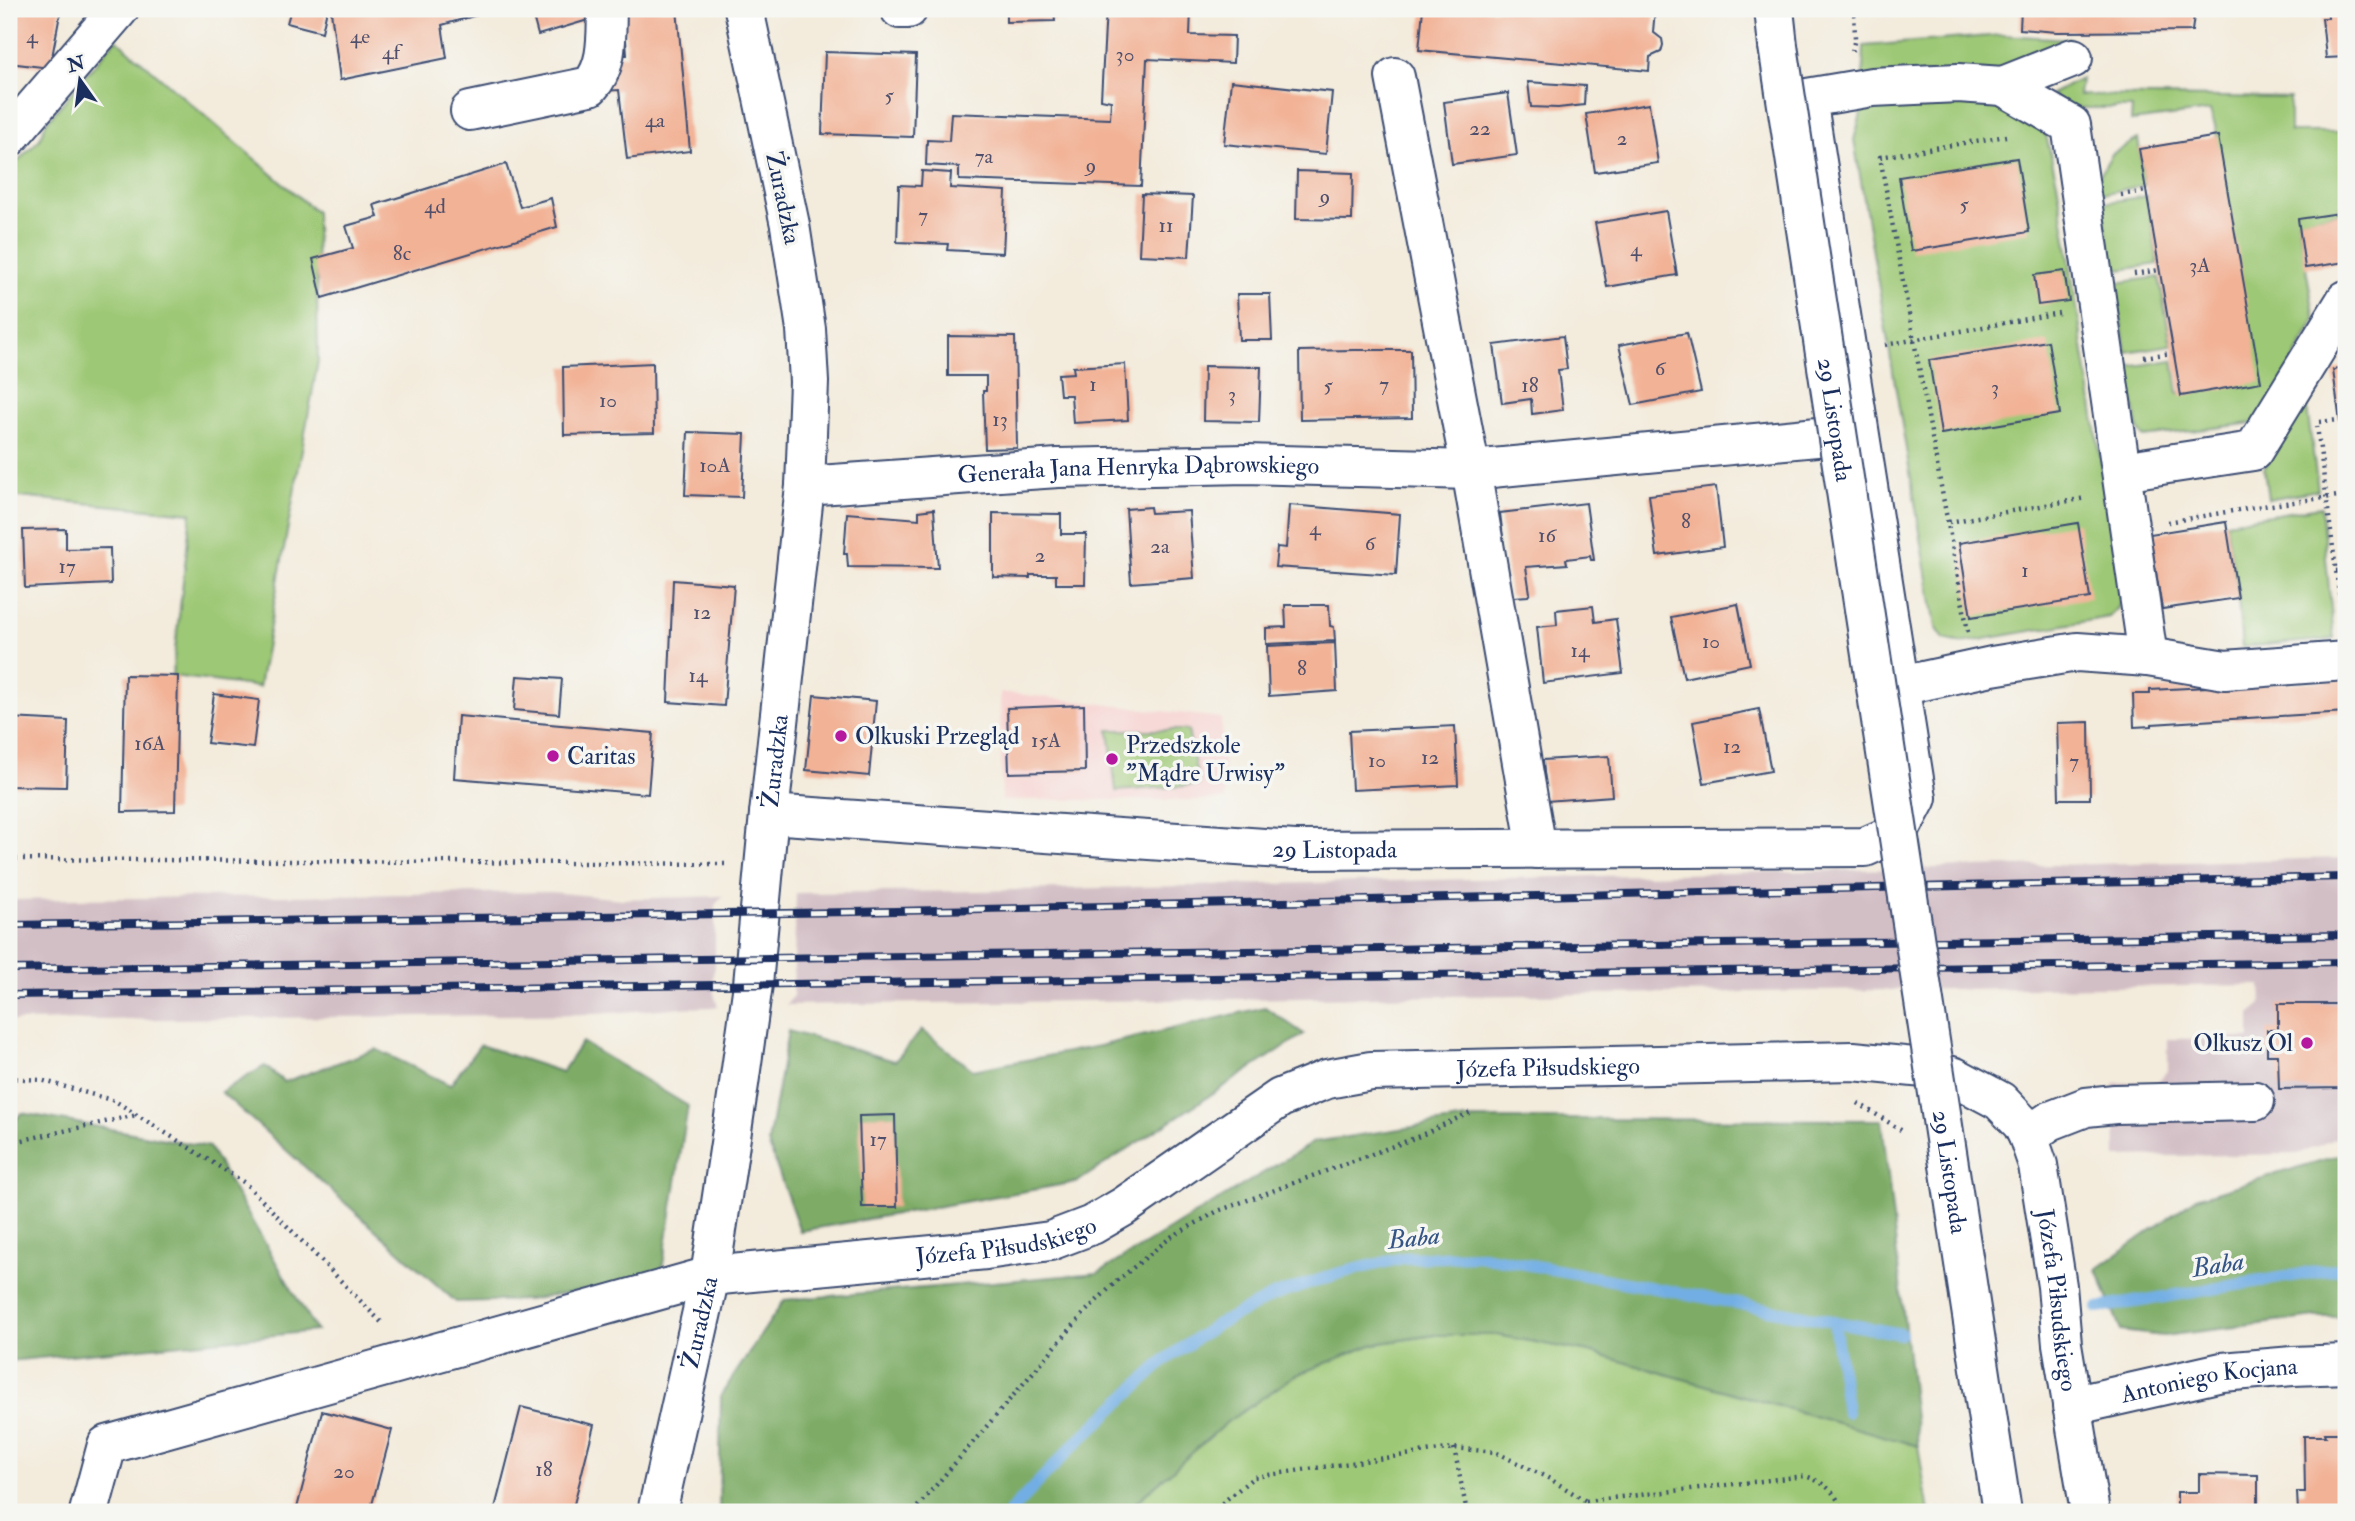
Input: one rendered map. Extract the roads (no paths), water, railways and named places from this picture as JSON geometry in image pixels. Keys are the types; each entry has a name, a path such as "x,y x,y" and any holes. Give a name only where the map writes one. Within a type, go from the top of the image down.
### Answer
{"street":[{"path":"9,137 119,9"},
{"path":"470,111 590,86 598,77 606,50 607,9"},
{"name":"Żuradzka","path":"657,1512 710,1276 753,984 806,486 809,382 806,329 790,226 744,9"},
{"path":"900,9 908,9"},
{"name":"29 Listopada","path":"1774,9 2003,1512"},
{"path":"2003,86 2073,58"},
{"path":"1395,77 1471,470 1537,849"},
{"name":"29 Listopada","path":"769,814 1295,850 1865,847 1899,832 1917,798 1859,433 1825,96 1872,87 1958,83 2003,86"},
{"path":"2003,86 2071,125 2110,484 2148,657"},
{"path":"2110,484 2253,451 2346,300"},
{"name":"Generała Jana Henryka Dąbrowskiego","path":"806,486 1085,468 1247,464 1471,470 1859,433"},
{"path":"1900,686 1992,666 2077,652 2148,657 2225,670 2345,647"},
{"name":"Józefa Piłsudskiego","path":"89,1512 107,1445 710,1276 986,1250 1050,1241 1092,1225 1123,1207 1280,1098 1327,1079 1371,1071 1812,1060 1892,1063 1955,1077 2000,1101 2013,1113 2028,1136 2038,1165 2057,1286 2062,1344 2090,1512"},
{"path":"2028,1136 2050,1121 2086,1107 2255,1101"},
{"name":"Antoniego Kocjana","path":"2072,1406 2222,1372 2346,1364"}],"waterway":[{"name":"Baba","path":"1010,1512 1072,1447 1165,1360 1216,1325 1273,1296 1340,1273 1403,1258 1482,1256 1901,1334"},
{"name":"Baba","path":"2098,1308 2346,1267"},
{"path":"1834,1321 1847,1412"}],"railway":[{"path":"9,925 852,912 2346,877"},
{"path":"9,969 2346,935"},
{"path":"9,995 2346,962"}],"place":[{"name":"Olkuski Przegląd","path":"841,736"},
{"name":"Caritas","path":"553,756"},
{"name":"Przedszkole \"Mądre Urwisy\"","path":"1112,759"},
{"name":"Olkusz Ol","path":"2307,1043"}]}
